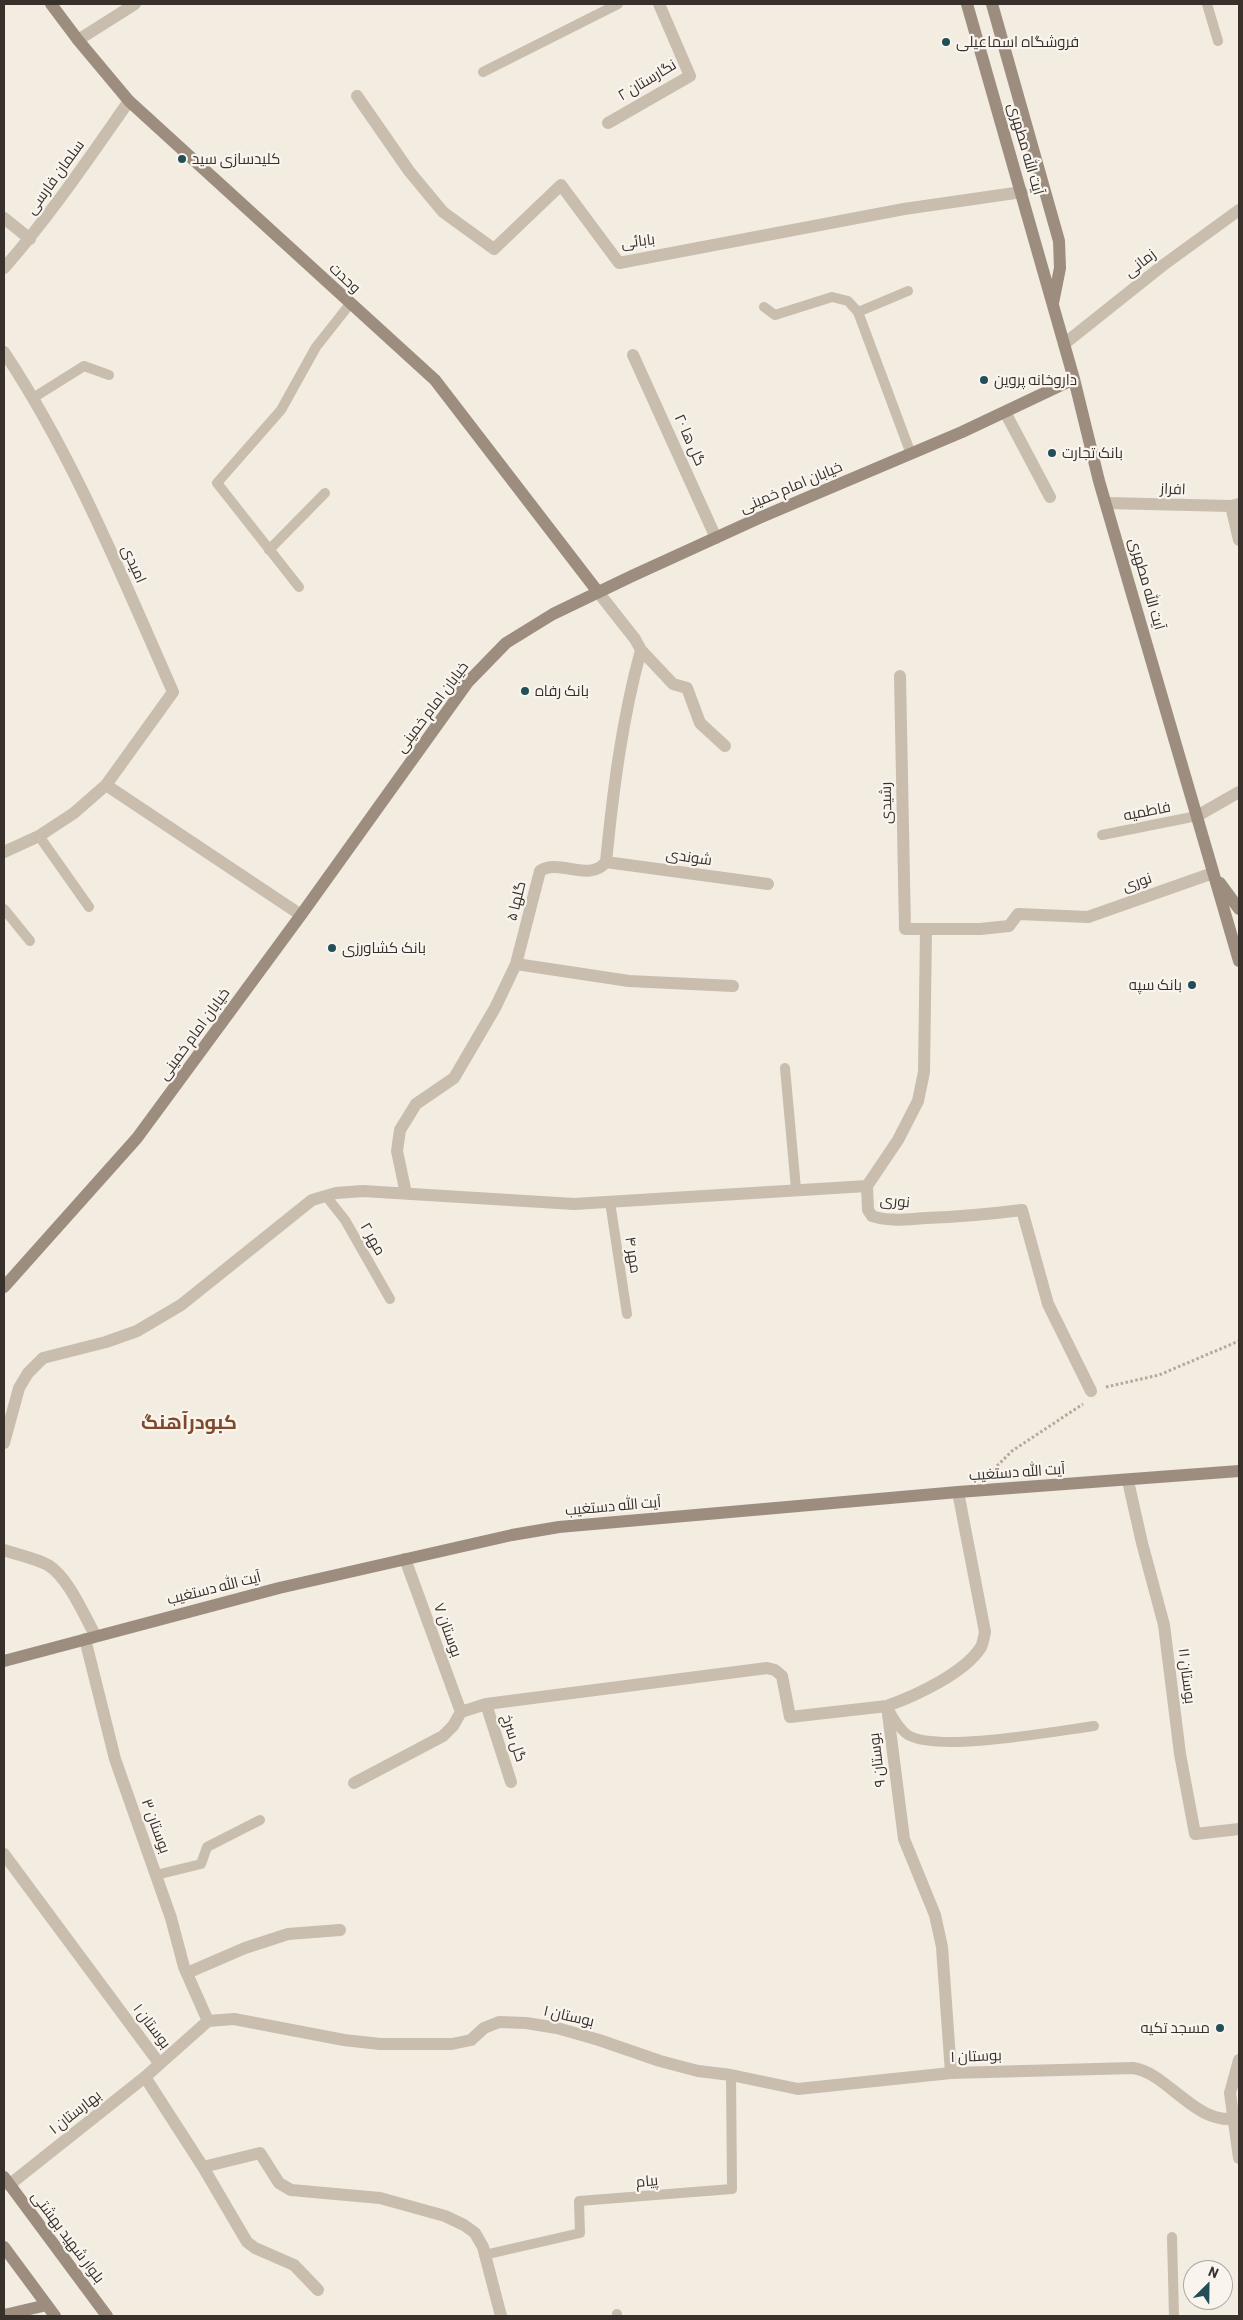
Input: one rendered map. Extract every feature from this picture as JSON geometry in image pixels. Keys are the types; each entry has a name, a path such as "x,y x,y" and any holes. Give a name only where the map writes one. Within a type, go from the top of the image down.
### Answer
{"main road":[{"name":"وحدت","path":"51,4 129,102 435,380 598,592"},
{"name":"آیت الله مطهری","path":"968,4 1053,303 1106,503 1239,961"},
{"name":"آیت الله مطهری","path":"992,4 1059,241 1060,268 1053,303"},
{"name":"خیابان امام خمینی","path":"4,1287 137,1138 301,915 468,682 506,644 553,614 598,592 716,538 1005,412 1074,379"},
{"name":"آیت الله مطهری","path":"1213,873 1239,909"},
{"name":"آیت الله دستغیب","path":"4,1661 279,1588 512,1535 558,1527 958,1492 1128,1481 1239,1471"},
{"name":"بلوار شهید بهشتی","path":"6,2181 107,2316"},
{"path":"4,2247 55,2316"},
{"path":"4,2315 47,2305"}],"street":[{"path":"78,40 136,4"},
{"name":"نگارستان ۲","path":"608,123 690,76 659,4"},
{"name":"بابائی","path":"357,96 409,172 443,212 494,249 561,185 619,263 904,209 1022,192"},
{"name":"سلمان فارسی","path":"4,268 30,239 129,102"},
{"name":"زمانی","path":"1064,344 1162,266 1239,210"},
{"path":"4,218 30,239"},
{"name":"امیدی","path":"4,352 33,398 96,520 173,692 106,785"},
{"name":"گل ها ۲۰","path":"634,355 716,538"},
{"path":"1005,412 1050,497"},
{"name":"افراز","path":"1106,503 1235,505"},
{"path":"1235,505 1239,540"},
{"path":"598,592 636,639 641,650 673,684 687,688 700,723 726,746"},
{"path":"606,862 621,746 641,650"},
{"name":"رشیدی","path":"900,676 905,929"},
{"path":"4,852 40,836 74,813 106,785 301,915"},
{"path":"1197,816 1239,792"},
{"name":"شوندی","path":"606,862 768,884"},
{"name":"گلها ۵","path":"400,1192 405,1188 397,1151 400,1130 416,1104 427,1094 454,1078 495,1008 516,964 540,871 546,867 590,871 600,869 606,862"},
{"name":"نوری","path":"905,929 980,929 1009,926 1018,914 1088,917 1213,873"},
{"name":"نوری","path":"926,929 924,1072 918,1101 898,1140 866,1186 868,1210 872,1216 878,1218 903,1219 974,1216 1022,1210 1048,1304 1091,1391"},
{"path":"516,964 629,981 733,986"},
{"path":"4,1443 19,1388 28,1373 43,1358 106,1342 137,1331 180,1305 312,1200 326,1196 363,1191 574,1204 866,1186"},
{"name":"بوستان ۱۱","path":"1128,1481 1164,1625 1180,1754 1195,1834 1239,1829"},
{"path":"354,1783 443,1736 453,1726 461,1712 486,1704 767,1668 775,1670 782,1676 790,1717 887,1706 951,1674 975,1655 982,1645 985,1632 958,1492"},
{"name":"بوستان ۳","path":"4,1550 48,1566 58,1574 74,1596 90,1637 114,1759 171,1918 187,1973 208,2021"},
{"name":"بوستان ۷","path":"405,1559 461,1712"},
{"name":"گل سرخ","path":"486,1704 511,1782"},
{"name":"بوستان ۹","path":"887,1706 904,1839 934,1915 942,1947 951,2073"},
{"name":"بوستان ۱","path":"4,1854 159,2063 208,2021 234,2019 336,2038 380,2044 452,2044 471,2040 484,2028 499,2022 557,2028 698,2071 731,2075 798,2088 951,2073 1059,2069 1140,2069 1196,2108 1216,2116 1237,2119"},
{"path":"187,1973 245,1948 288,1934 340,1930"},
{"path":"1239,2060 1230,2093 1237,2119 1239,2158"},
{"name":"بهارستان ۱","path":"6,2181 145,2077 159,2063"},
{"path":"145,2077 247,2242 255,2248 294,2265 318,2290"},
{"path":"202,2167 260,2153 279,2183 291,2190 380,2198 446,2216 464,2224 475,2233 484,2255 502,2316"}],"lane":[{"path":"484,72 618,4"},
{"path":"1207,4 1218,41"},
{"path":"858,312 908,291"},
{"path":"764,307 776,315 832,297 848,301 858,312 911,454"},
{"path":"299,587 217,482 281,410 316,348 350,304"},
{"path":"33,398 84,366 109,375"},
{"path":"269,550 325,493"},
{"name":"فاطمیه","path":"1102,835 1197,816"},
{"path":"40,836 89,907"},
{"path":"4,909 30,941"},
{"path":"785,1068 796,1189"},
{"name":"مهر ۲","path":"326,1196 345,1220 390,1299"},
{"name":"مهر ۴","path":"610,1202 627,1314"},
{"path":"887,1706 894,1719 907,1734 917,1738 936,1740 982,1741 1094,1726"},
{"path":"156,1875 201,1864 208,1847 260,1820"},
{"name":"پیام","path":"484,2255 580,2233 579,2202 732,2189 731,2075"},
{"path":"1172,2237 1174,2316"}],"place":[{"name":"فروشگاه اسماعیلی","path":"946,42"},
{"name":"کلیدسازی سید","path":"182,159"},
{"name":"داروخانه پروین","path":"984,380"},
{"name":"بانک تجارت","path":"1052,453"},
{"name":"بانک رفاه","path":"525,691"},
{"name":"بانک کشاورزی","path":"332,948"},
{"name":"بانک سپه","path":"1192,985"},
{"name":"مسجد تکیه","path":"1220,2028"}],"district":[{"name":"کبودرآهنگ","path":"189,1422"}]}
